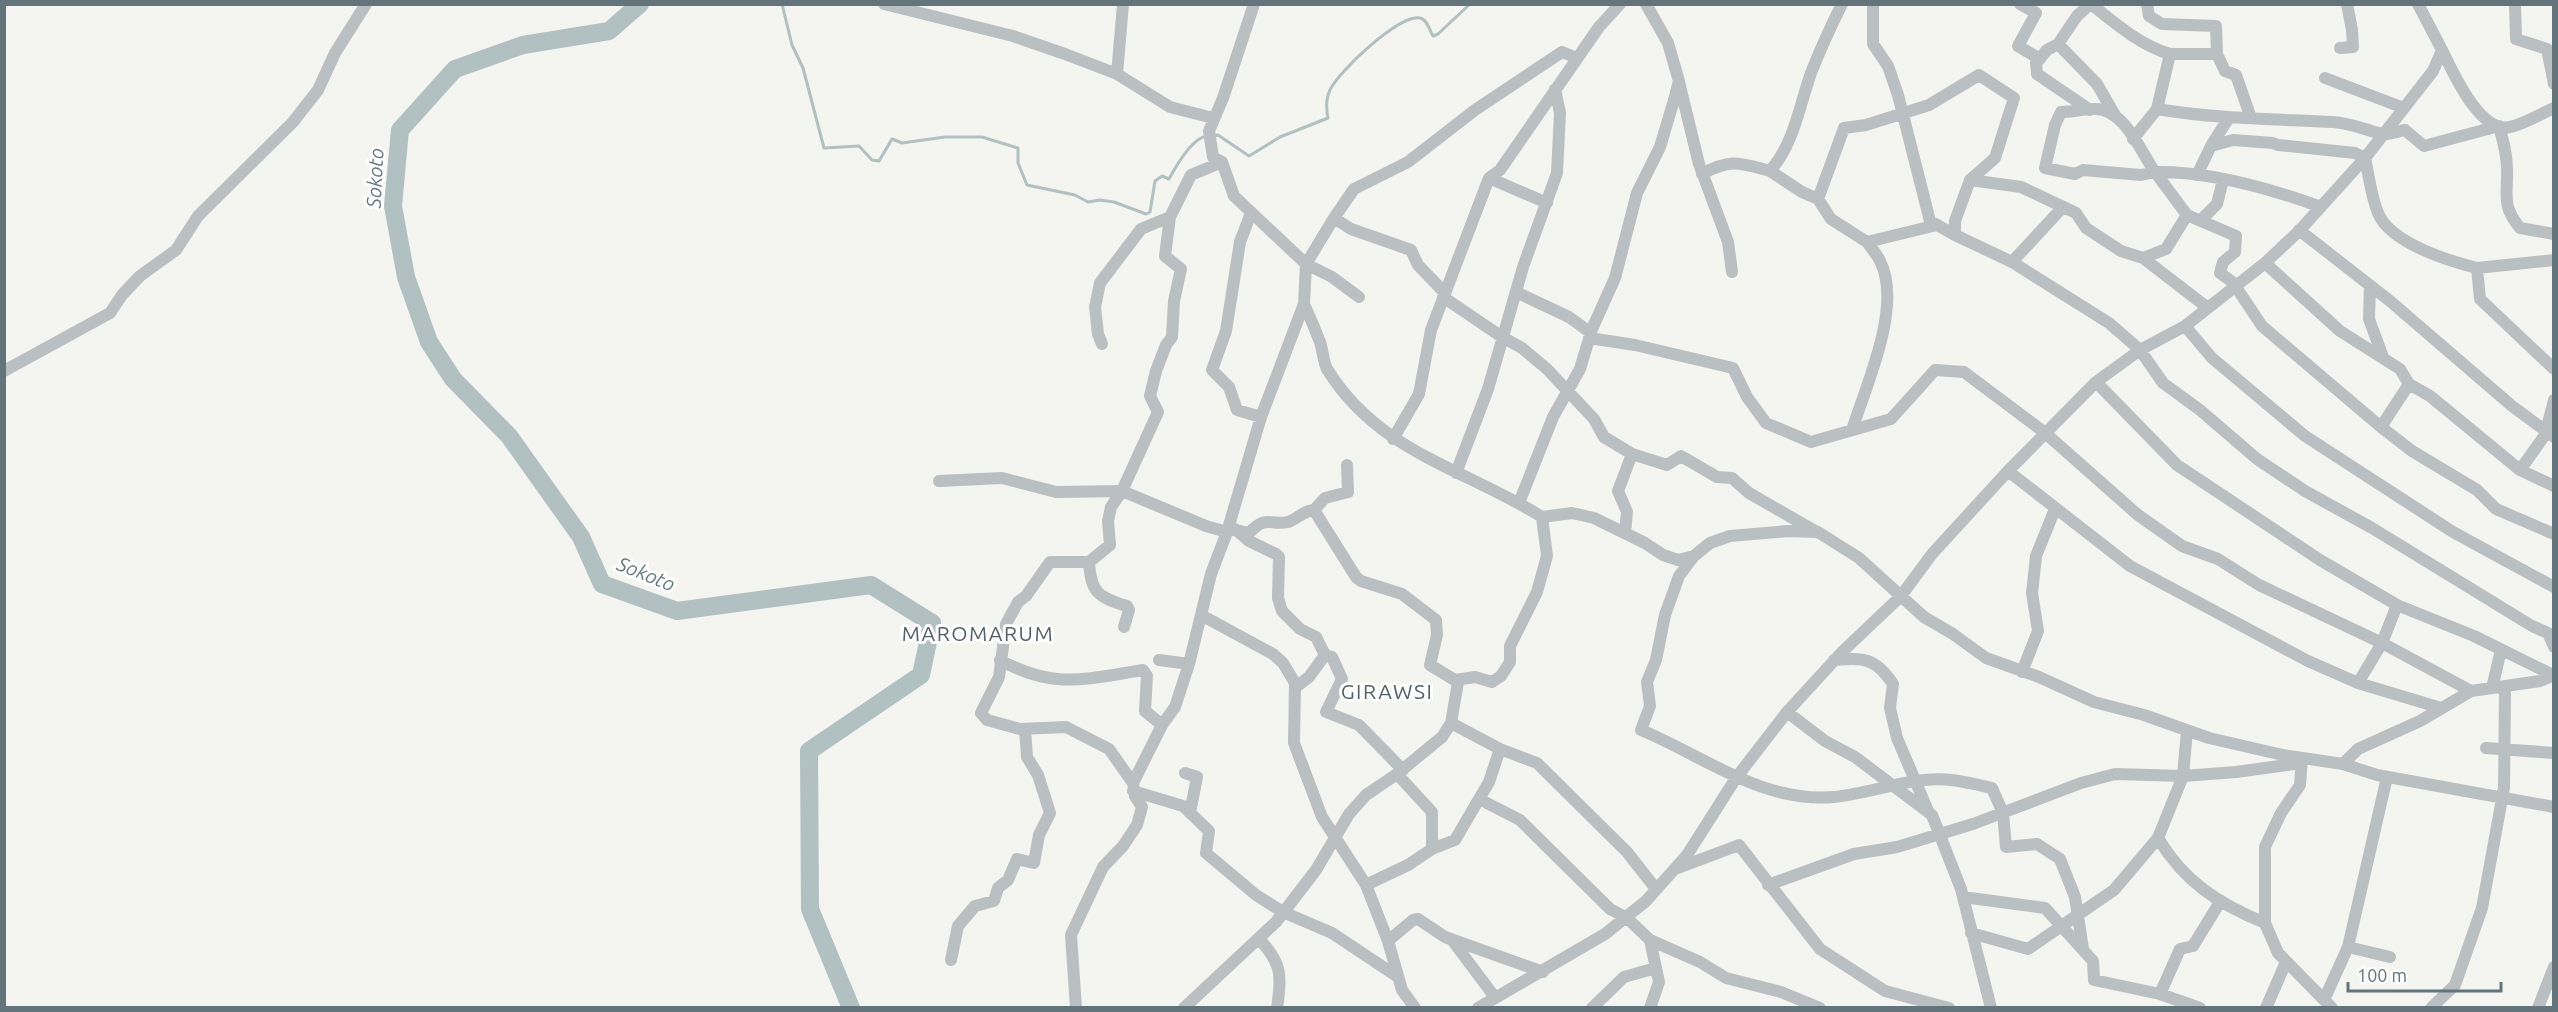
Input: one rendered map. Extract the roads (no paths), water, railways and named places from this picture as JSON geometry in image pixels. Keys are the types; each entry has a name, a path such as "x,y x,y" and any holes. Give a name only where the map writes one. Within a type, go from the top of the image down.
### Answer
{"street":[{"path":"4,370 110,313 122,294 140,276 176,250 198,216 293,122 312,98 335,53 366,4"},
{"path":"884,4 1013,36 1117,74 1170,107 1214,118"},
{"path":"1117,74 1123,4"},
{"path":"1254,4 1223,98 1209,131 1209,144 1213,157 1222,162 1234,196 1251,213 1306,264 1332,277 1359,297"},
{"path":"1393,439 1419,394 1431,330 1489,178 1500,170 1577,58 1620,4"},
{"path":"1646,4 1668,44 1702,174 1728,242 1732,272"},
{"path":"1770,171 1781,157 1793,134 1812,70 1842,4"},
{"path":"1873,4 1873,44 1888,66 1919,169 1921,194 1930,221 2012,262 2109,323 2139,350 2163,383 2200,410 2258,459 2305,491 2372,528 2532,626 2548,633 2553,647"},
{"path":"2020,4 2038,9 2018,46 2040,59"},
{"path":"2090,110 2037,74 2036,63 2058,44 2077,16 2090,4 2120,28 2152,48 2170,54 2217,54"},
{"path":"2146,4 2150,16 2162,24 2216,26 2217,54 2225,70 2236,75 2251,118"},
{"path":"2340,48 2353,47 2347,4"},
{"path":"2418,4 2468,100 2499,126 2506,153 2505,193 2510,215 2520,228 2553,234"},
{"path":"2515,4 2516,39 2547,49 2553,84"},
{"path":"2058,44 2097,84 2116,117 2128,128 2155,172 2187,215 2236,236 2235,252 2223,262 2220,273 2237,286 2262,326 2412,451 2477,490 2496,509 2553,534"},
{"path":"1478,1008 1494,996 1543,972 1627,918 1687,855 1736,778 1787,712 1834,660 1901,596 1932,555 2044,432 2096,382 2139,350 2185,326 2265,263 2366,158 2433,71 2442,50"},
{"path":"1133,787 1162,725 1175,707 1189,664 1211,574 1231,531 1261,417 1304,304 1306,264 1334,218 1354,189 1408,162 1474,110 1562,52 1577,58"},
{"path":"2133,139 2157,109 2170,54"},
{"path":"1818,199 1844,128 1903,115 1929,105 1979,75 2014,98 1995,158 1970,180 1955,221 1954,235"},
{"path":"2325,78 2404,108"},
{"path":"1519,503 1553,417 1580,369 1590,335 1615,278 1637,192 1660,147 1679,81"},
{"path":"1456,473 1488,389 1516,292 1557,172 1560,113 1555,89"},
{"path":"2157,109 2228,119 2333,122 2359,125 2384,135 2405,130 2424,146 2499,126 2510,127 2553,108"},
{"path":"2116,117 2097,109 2061,112 2055,125 2045,168 2075,174 2083,170 2140,175 2155,172 2197,175 2288,195 2321,207"},
{"path":"2197,175 2228,119"},
{"path":"2211,146 2232,140 2273,142 2278,146 2355,153 2366,158"},
{"path":"1781,157 1790,183"},
{"path":"2366,158 2378,215 2395,233 2442,259 2477,268 2553,260"},
{"path":"1076,1008 1071,935 1103,867 1123,846 1137,825 1142,807 1133,787 1109,749 1066,727 1025,729 987,720 981,713 999,677 1006,624 1012,611 1050,562 1089,562 1110,545 1108,521 1111,507 1122,491 1158,412 1150,396 1166,345 1172,337 1174,302 1181,269 1165,256 1170,217 1191,175 1222,162"},
{"path":"1702,174 1719,164 1738,162 1770,171 1818,199 1831,219 1867,242 1881,261 1888,290 1882,335 1852,430"},
{"path":"1489,178 1546,202"},
{"path":"1970,180 2021,188 2076,213 2086,228 2121,251 2143,258 2208,308"},
{"path":"2201,220 2217,204 2223,180"},
{"path":"2012,262 2063,207"},
{"path":"1251,213 1240,242 1226,331 1212,370 1229,387 1237,410 1261,417"},
{"path":"2143,258 2166,249 2187,215"},
{"path":"1102,344 1098,334 1095,307 1101,283 1141,229 1170,217"},
{"path":"1334,218 1351,229 1411,250 1418,264 1444,294 1502,338 1522,348 1547,369 1594,419 1604,437 1632,454 1667,465 1681,456 1717,477 1732,478 1749,493 1859,558 1924,617 1953,634 1986,658 2094,702 2144,714 2209,738 2302,758 2343,764 2387,777 2553,807"},
{"path":"1867,242 1937,225"},
{"path":"2299,230 2550,435"},
{"path":"2265,263 2340,331 2400,369 2409,384 2430,396 2520,470 2553,486"},
{"path":"2477,268 2480,299 2553,369"},
{"path":"2370,286 2369,319 2384,358"},
{"path":"1516,292 1569,317 1590,335 1732,368 1747,397 1767,423 1811,442 1891,418 1935,370 1964,372 2044,432 2138,515 2182,546 2218,559 2259,585 2382,643 2470,691"},
{"path":"1304,304 1321,345 1326,366 1352,403 1393,439 1542,517 1572,513 1594,518 1663,555 1678,560 1694,556"},
{"path":"2185,326 2212,358 2306,436 2453,532 2553,587"},
{"path":"2096,382 2187,473 2320,560 2397,605 2553,675"},
{"path":"2381,427 2409,384"},
{"path":"2520,470 2550,435 2553,400"},
{"path":"1625,533 1627,512 1618,491 1632,454"},
{"path":"939,481 1002,478 1056,492 1122,491 1206,526 1249,533 1265,522 1290,521 1307,511 1314,510 1325,498 1348,492 1347,465"},
{"path":"2008,471 2130,566 2159,583 2308,661 2358,683 2441,708"},
{"path":"2022,672 2038,632 2032,593 2036,556 2055,509"},
{"path":"1184,1008 1259,939 1283,912 1316,870 1334,836 1366,795 1400,772 1442,737 1451,723 1458,682 1430,665 1437,635 1436,620 1402,594 1361,581 1356,577 1314,510"},
{"path":"1455,680 1474,677 1492,682 1502,676 1510,663 1510,646 1537,592 1547,556 1542,517"},
{"path":"1231,531 1280,557 1278,598 1282,611 1300,629 1316,637 1325,655 1332,657 1342,680 1326,712 1359,725 1432,812 1432,849"},
{"path":"1818,532 1788,531 1730,536 1710,543 1694,556 1679,576 1665,615 1647,682 1650,706 1641,729 1736,778 1784,793 1833,797 1917,781 1961,780 1992,789 2003,813 2006,847 2037,843 2060,859 2074,897 2083,949"},
{"path":"1089,562 1091,584 1099,595 1108,601 1127,606 1129,610 1124,627"},
{"path":"2358,683 2382,643 2397,605"},
{"path":"1201,615 1273,654 1283,663 1296,687 1293,743 1322,817 1366,885 1388,940 1402,990 1415,1008"},
{"path":"2496,687 2501,650"},
{"path":"1296,687 1309,677 1325,655"},
{"path":"1834,660 1864,658 1885,671 1893,684 1890,708 1897,738 1940,832 1963,897 1991,1008"},
{"path":"1000,660 1018,670 1056,681 1143,670 1147,676 1145,711 1162,725"},
{"path":"1159,660 1189,664"},
{"path":"2343,764 2358,749 2470,691 2540,681 2553,675"},
{"path":"2431,1008 2433,1003 2455,985 2482,908 2504,788 2505,693 2496,687"},
{"path":"1787,712 1825,741 1856,757 1930,814"},
{"path":"1451,723 1500,749 1537,763 1627,852 1656,889"},
{"path":"951,960 958,926 975,906 994,901 999,888 1008,880 1017,859 1034,863 1039,835 1050,813 1038,775 1027,757 1025,729"},
{"path":"1971,933 2028,949 2114,890 2158,838 2183,776 2187,730"},
{"path":"2486,748 2553,753"},
{"path":"1366,885 1408,865 1432,849 1455,840 1489,782 1500,749"},
{"path":"1768,885 1854,854 1897,847 2003,813 2081,783 2115,774 2183,776 2294,764 2302,758"},
{"path":"2302,758 2300,785 2281,813 2265,848 2265,922 2278,953 2328,1004 2348,947 2387,777"},
{"path":"1185,773 1197,777 1190,813"},
{"path":"1133,787 1183,806 1209,831 1206,853 1256,895 1283,912 1332,933 1398,977"},
{"path":"1479,799 1520,820 1610,909 1627,918 1650,940 1738,983 1782,992 1820,1008"},
{"path":"2158,838 2170,859 2189,879 2220,902 2265,922"},
{"path":"1674,869 1739,846 1820,949 1885,991 1949,1008"},
{"path":"1963,897 2045,908 2093,961 2094,980 2160,994 2200,1008"},
{"path":"2160,994 2180,949 2193,946 2220,902"},
{"path":"1388,940 1413,920 1418,919 1424,926 1451,939 1543,972"},
{"path":"1259,939 1275,956 1276,967 1282,978 1277,1008"},
{"path":"1451,939 1494,996"},
{"path":"1650,940 1659,982 1650,1008"},
{"path":"2348,947 2390,957"},
{"path":"2266,1008 2286,962"},
{"path":"2538,1008 2553,967"},
{"path":"1592,1008 1624,976 1656,968"}],"waterway":[{"name":"Sokoto","path":"640,4 609,31 523,45 455,69 400,130 393,206 406,277 429,342 453,379 509,436 581,537 602,584 677,611 871,585 932,623 921,675 809,751 810,909 851,1008"},
{"path":"782,4 792,45 803,68 824,148 859,146 872,160 879,161 892,139 902,143 945,137 982,137 1018,148 1018,163 1027,185 1075,195 1088,202 1100,200 1114,202 1146,214 1150,212 1155,181 1162,176 1169,179 1190,147 1207,136"},
{"path":"1214,136 1218,135 1249,156 1280,137 1328,118 1330,90 1345,70 1370,45 1411,19 1422,19 1433,36 1438,34 1470,4"}],"district":[{"name":"MAROMARUM","path":"978,634"},
{"name":"GIRAWSI","path":"1387,692"}]}
